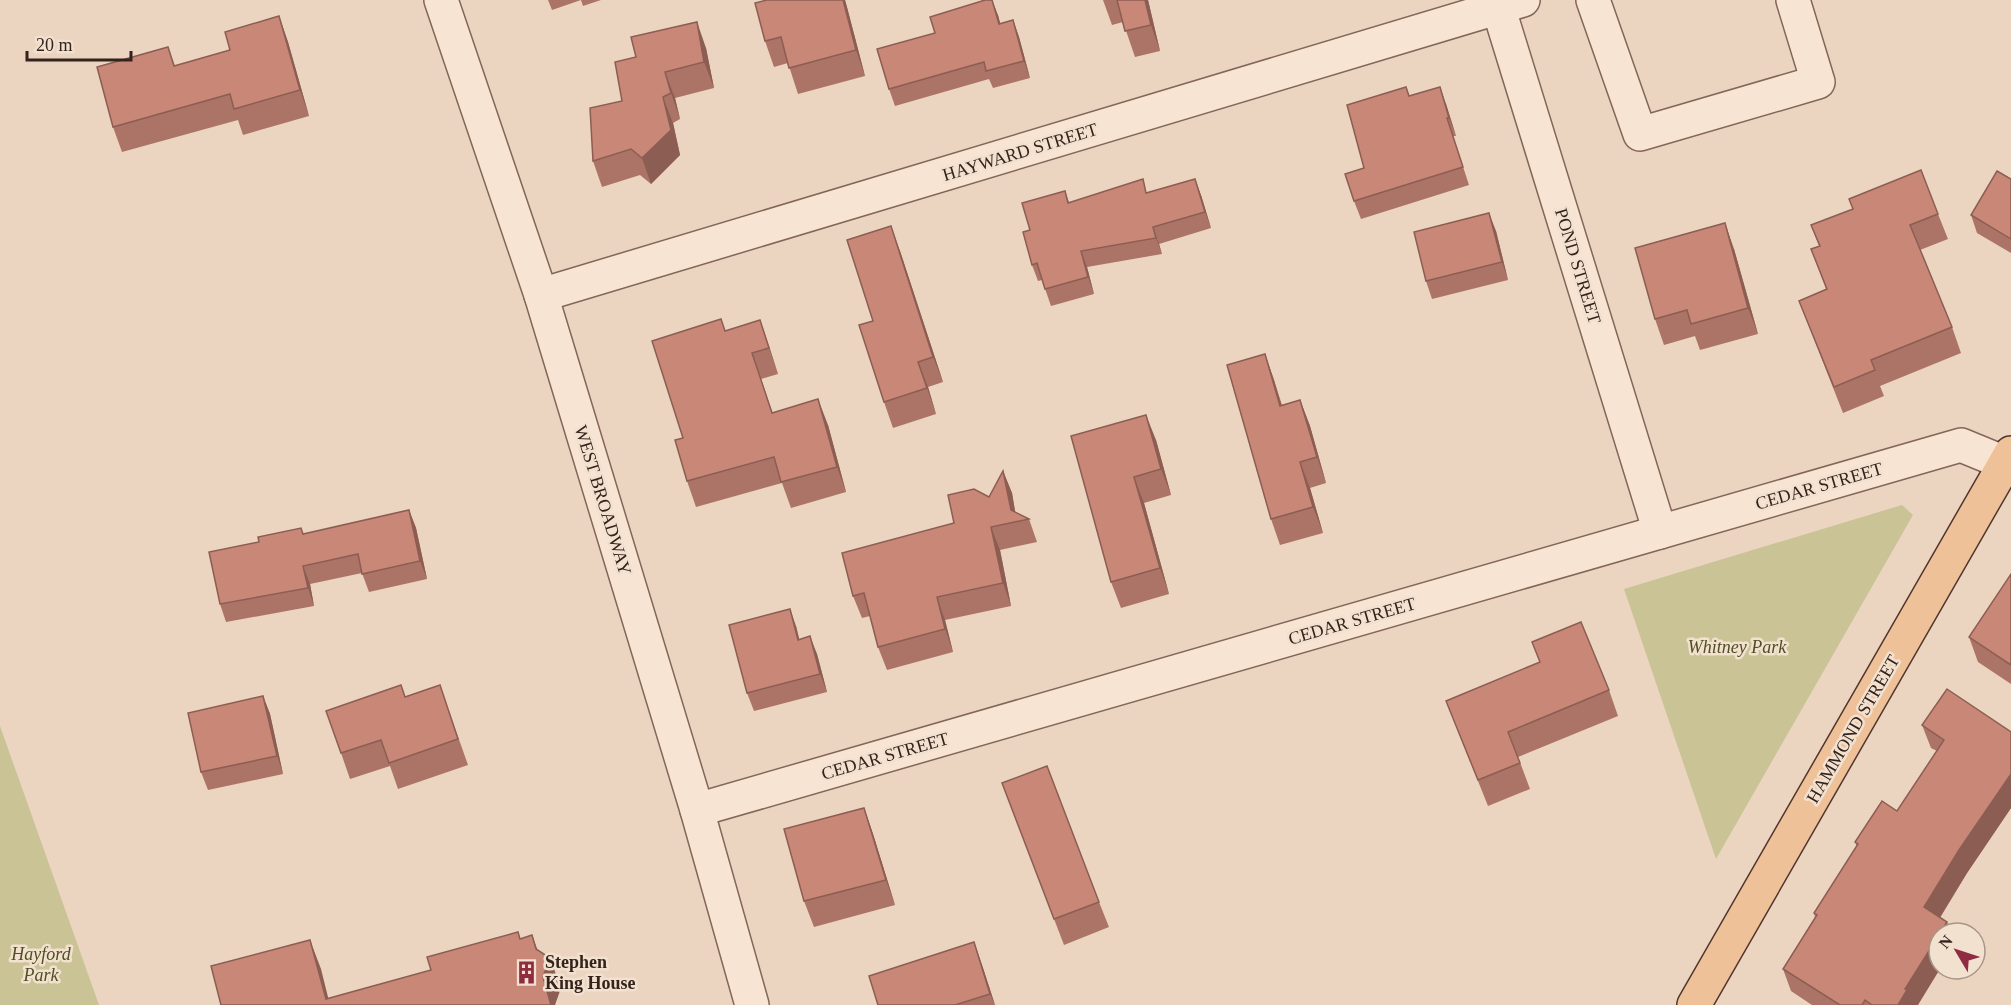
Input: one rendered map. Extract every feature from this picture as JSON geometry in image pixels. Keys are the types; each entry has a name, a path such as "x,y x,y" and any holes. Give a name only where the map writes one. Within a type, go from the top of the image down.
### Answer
{"main road":[{"name":"HAMMOND STREET","path":"1694,1005 2008,458"}],"street":[{"name":"WEST BROADWAY","path":"441,0 540,295 697,810 752,1005"},
{"path":"1593,0 1640,134 1818,82 1793,0"},
{"name":"HAYWARD STREET","path":"540,295 1506,3"},
{"name":"POND STREET","path":"1506,3 1660,532"},
{"name":"CEDAR STREET","path":"697,810 1960,445 2008,458"}],"green space":[{"name":"Whitney Park","path":"1902,505 1913,515 1716,859 1624,589"},
{"name":"Hayford Park","path":"0,726 99,1005 0,1005"}],"building":[{"path":"767,0 843,0 856,50 789,68 781,37 765,41 755,3"},
{"path":"985,0 992,0 999,24 1013,20 1024,61 986,71 984,62 889,89 877,49 935,33 930,17"},
{"path":"1117,0 1145,0 1151,25 1125,31"},
{"path":"279,16 300,90 234,109 230,94 113,127 97,67 168,47 174,66 230,50 225,32"},
{"path":"697,22 704,62 665,72 671,93 663,97 671,130 642,158 631,149 593,161 590,108 622,101 615,62 636,57 631,37"},
{"path":"1406,87 1409,96 1440,87 1449,118 1447,118 1463,167 1354,201 1345,174 1364,168 1347,105"},
{"path":"1921,170 1938,214 1910,225 1952,327 1871,360 1875,370 1834,387 1799,301 1827,289 1811,249 1820,246 1811,225 1853,209 1849,199"},
{"path":"1997,171 2011,179 2011,239 1971,215"},
{"path":"1143,179 1146,193 1195,179 1205,212 1153,227 1156,238 1081,251 1088,277 1045,289 1037,263 1032,265 1023,232 1030,230 1022,203 1065,191 1068,203"},
{"path":"1489,213 1502,262 1426,281 1414,232"},
{"path":"1725,223 1748,308 1691,324 1687,310 1655,319 1635,248"},
{"path":"891,226 933,357 918,362 927,388 884,402 859,325 873,321 847,240"},
{"path":"721,319 725,331 760,320 769,348 752,353 772,413 818,399 837,467 781,482 774,457 687,481 675,440 683,438 652,341"},
{"path":"1265,354 1280,406 1300,400 1317,457 1300,462 1313,507 1271,519 1227,365"},
{"path":"1146,415 1161,469 1134,477 1160,568 1111,582 1071,436"},
{"path":"1003,471 1011,510 1029,519 991,527 1003,583 937,597 945,629 878,647 864,593 853,596 842,553 954,523 948,495 974,489 989,497"},
{"path":"409,510 420,561 362,574 358,554 303,566 308,588 220,604 209,552 259,542 258,537 301,528 303,534"},
{"path":"2011,574 2011,665 1969,637"},
{"path":"790,609 798,640 810,636 820,674 747,693 729,625"},
{"path":"1581,622 1609,690 1508,732 1520,763 1478,780 1446,701 1540,662 1532,642"},
{"path":"401,685 405,697 440,685 458,739 389,763 381,740 341,753 326,711"},
{"path":"1947,689 2011,732 2011,774 1959,850 1924,907 1945,921 1927,921 1927,954 1905,989 1907,990 1898,1005 1872,1005 1865,1000 1862,1005 1840,1005 1783,969 1817,915 1814,913 1858,844 1855,842 1882,801 1897,811 1944,740 1922,725"},
{"path":"263,696 277,756 201,772 188,713"},
{"path":"1047,766 1099,902 1054,919 1002,783"},
{"path":"864,808 886,880 804,901 784,829"},
{"path":"518,932 520,939 532,935 536,949 550,958 543,977 551,1005 221,1005 211,966 310,940 326,999 431,970 427,957"},
{"path":"974,942 990,994 955,1005 878,1005 869,976"}],"place":[{"name":"Stephen King House","path":"527,972"}]}
